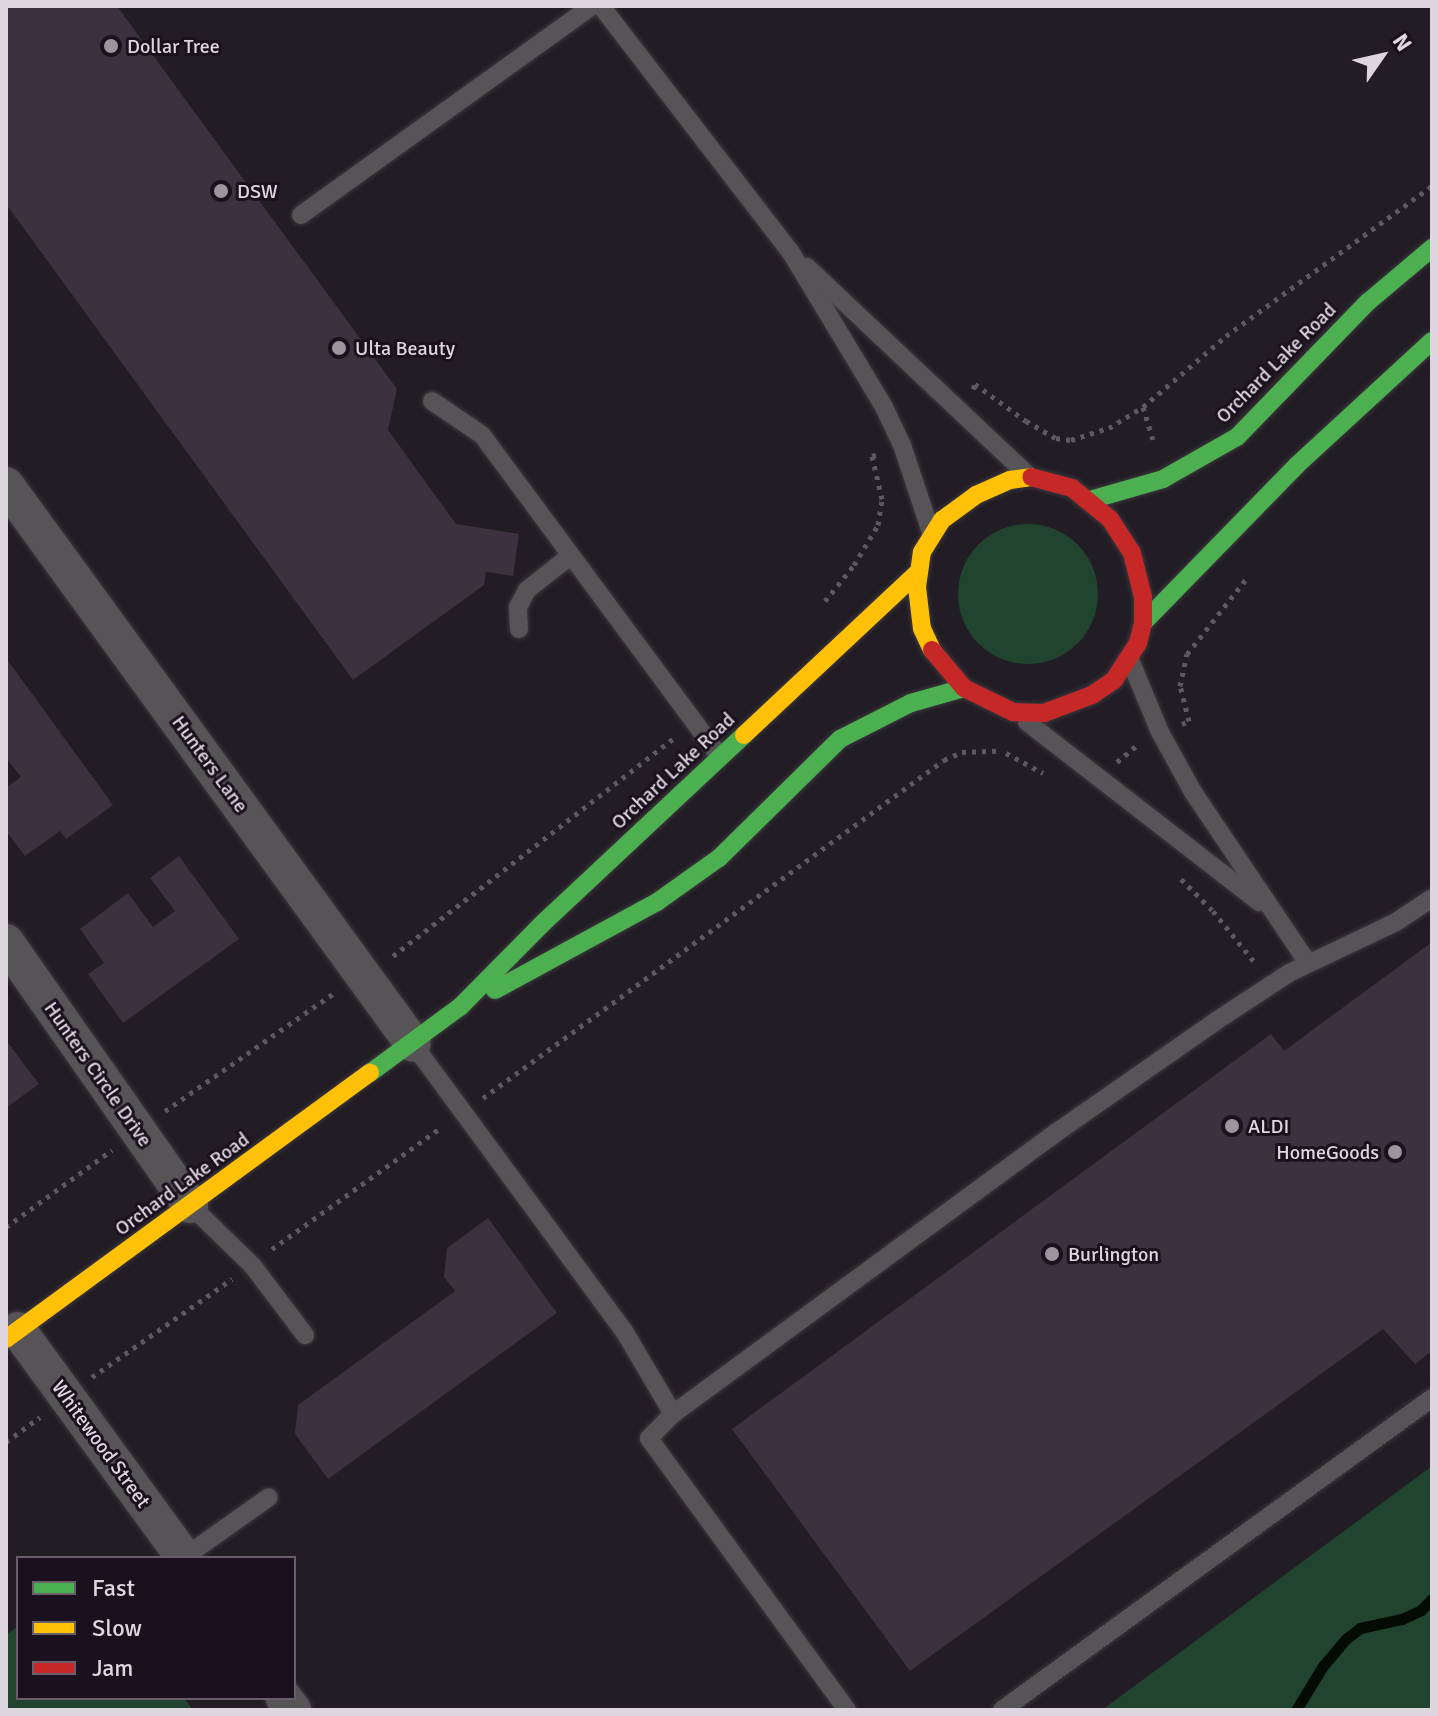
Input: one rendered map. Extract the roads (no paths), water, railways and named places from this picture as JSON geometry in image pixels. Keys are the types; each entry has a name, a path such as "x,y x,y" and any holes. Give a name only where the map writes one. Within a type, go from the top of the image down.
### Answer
{"main road":[{"name":"Orchard Lake Road","path":"1090,500 1163,479 1237,437 1368,302 1432,248"},
{"path":"1143,623 1297,465 1432,341"},
{"path":"1031,477 1072,488 1090,500 1110,519 1132,553 1143,597 1143,623 1130,660 1114,680 1092,695 1044,713 1013,712 964,688 931,649 922,629 919,571 922,552 932,535 955,508 1010,480 1031,477"},
{"name":"Orchard Lake Road","path":"12,1334 460,1007 542,924 919,571"},
{"name":"Orchard Lake Road","path":"460,1007 657,902 707,867 840,739 911,703 964,688"}],"street":[{"name":"Hunters Lane","path":"6,485 413,1044"},
{"name":"Hunters Circle Drive","path":"6,942 190,1205"},
{"name":"Whitewood Street","path":"12,1334 66,1396 183,1556"}],"lane":[{"path":"301,215 592,6"},
{"path":"601,6 790,251 884,407 902,445 932,535"},
{"path":"790,251 1031,477"},
{"path":"432,401 482,435 720,757"},
{"path":"519,629 518,607 527,590 570,556"},
{"path":"1130,660 1160,732 1193,792 1308,963"},
{"path":"1013,712 1104,779 1271,911"},
{"path":"847,1710 649,1438 673,1414 1057,1132 1271,984 1396,922 1432,898"},
{"path":"413,1044 624,1331 673,1414"},
{"path":"190,1205 252,1265 305,1335"},
{"path":"1002,1710 1432,1398"},
{"path":"187,1556 269,1497"}],"waterway":[{"path":"1296,1710 1323,1666 1346,1639 1360,1628 1402,1619 1421,1610 1432,1599"}],"place":[{"name":"Dollar Tree","path":"111,46"},
{"name":"DSW","path":"221,191"},
{"name":"Ulta Beauty","path":"339,348"},
{"name":"ALDI","path":"1232,1126"},
{"name":"HomeGoods","path":"1395,1152"},
{"name":"Burlington","path":"1052,1254"}]}
